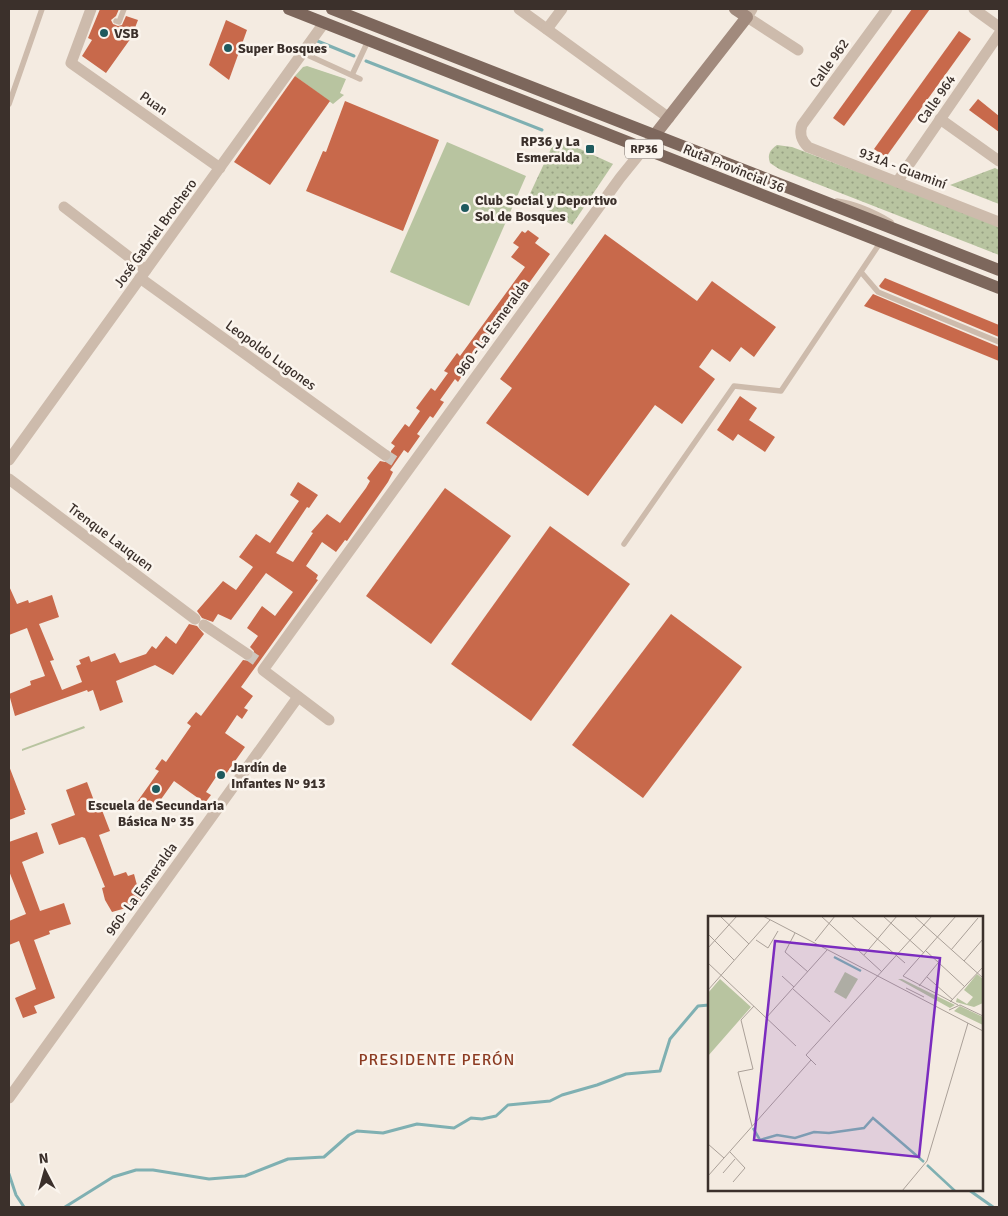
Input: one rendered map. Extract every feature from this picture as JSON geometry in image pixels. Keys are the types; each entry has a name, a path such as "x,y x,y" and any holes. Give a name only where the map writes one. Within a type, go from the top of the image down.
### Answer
{"main road":[{"name":"Ruta Provincial 36","path":"289,9 880,243 999,288"},
{"name":"Ruta Provincial 36","path":"332,9 999,270"}],"street":[{"path":"519,9 669,118"},
{"path":"547,29 562,9"},
{"path":"735,9 749,13 798,50"},
{"name":"Calle 962","path":"801,137 802,125 887,9"},
{"path":"974,9 999,27"},
{"name":"Puan","path":"94,10 71,63 220,168"},
{"name":"960 - La Esmeralda","path":"298,697 262,666 644,149 749,13"},
{"name":"José Gabriel Brochero","path":"9,460 324,23"},
{"name":"Calle 964","path":"897,182 999,34"},
{"path":"940,119 999,161"},
{"name":"931A - Guaminí","path":"801,137 808,147 999,222"},
{"name":"Leopoldo Lugones","path":"64,207 143,274 385,455"},
{"path":"396,462 406,469"},
{"name":"Trenque Lauquen","path":"9,479 199,622 247,654"},
{"path":"298,697 328,720"},
{"name":"960- La Esmeralda","path":"9,1098 298,697"}],"lane":[{"path":"9,104 42,9"},
{"path":"116,21 119,22 124,9"},
{"path":"352,75 368,40"},
{"path":"303,53 360,79"},
{"path":"624,544 734,386 780,391 880,243"},
{"path":"861,272 878,292 999,342"}],"green space":[{"path":"307,66 346,79 340,93 344,95 333,104 295,76 303,67"},
{"path":"556,138 613,164 572,225 528,198"},
{"name":"Club Social y Deportivo Sol de Bosques","path":"447,142 526,176 469,306 390,272"},
{"path":"777,145 792,147 999,225 999,255 779,169 770,163 769,157 771,151"},
{"path":"995,168 999,170 999,204 950,185"},
{"path":"84,726 85,728 22,751 22,749"}],"building":[{"path":"100,9 119,9 116,16 111,20 113,24 118,26 122,25 126,16 138,20 131,38 106,73 82,56 92,40 88,38"},
{"path":"912,9 930,9 844,126 833,118"},
{"name":"Super Bosques","path":"226,20 247,30 229,80 209,65"},
{"path":"959,31 971,39 886,157 874,149"},
{"path":"295,76 330,101 270,185 234,162"},
{"path":"978,99 999,116 999,132 969,110"},
{"path":"345,101 439,140 403,231 306,191 323,151 326,152"},
{"path":"528,230 539,238 535,243 550,254 496,329 494,327 458,382 455,379 440,400 444,402 433,418 430,416 417,434 420,436 408,453 404,450 390,470 393,472 388,482 347,541 345,540 336,552 322,542 306,566 318,575 316,579 318,580 241,687 253,696 244,708 248,710 242,719 237,715 225,733 245,747 221,781 216,777 206,792 211,795 205,803 174,781 152,812 137,802 159,771 155,769 162,759 166,762 191,726 187,723 196,712 201,716 243,660 250,661 253,658 254,651 250,647 258,636 247,628 262,606 275,616 293,592 266,573 231,620 218,614 213,622 202,618 197,611 223,581 236,590 253,567 239,557 256,534 270,543 299,501 290,495 298,482 318,495 309,508 307,507 276,553 293,562 313,533 311,532 327,514 340,523 366,488 370,481 367,478 380,461 385,462 391,459 391,451 395,446 391,443 405,424 409,427 420,411 416,408 431,388 435,391 448,373 444,371 457,353 460,356 525,267 511,257 519,247 513,243 522,231 525,233"},
{"path":"605,234 697,301 712,281 776,327 754,357 741,347 730,362 712,349 699,367 715,379 682,424 655,405 588,496 486,423 512,388 500,379"},
{"path":"885,278 999,325 999,337 881,288 879,286"},
{"path":"873,294 999,347 999,361 864,306"},
{"path":"740,396 757,408 749,420 775,437 765,452 738,434 733,441 717,430"},
{"path":"445,488 511,536 431,644 366,596"},
{"path":"550,526 630,584 531,721 451,664"},
{"path":"9,586 17,604 28,600 29,603 52,595 59,617 39,624 54,660 50,661 62,690 82,682 76,666 81,664 79,660 89,656 91,662 115,653 120,663 146,654 152,646 156,649 166,636 176,644 189,624 197,626 204,634 173,675 155,665 116,681 123,702 100,711 93,690 88,692 87,690 15,716 9,694 31,685 30,681 45,676 27,628 9,635"},
{"path":"671,614 742,667 643,798 572,745"},
{"path":"9,766 26,810 24,810 25,814 9,820"},
{"path":"87,782 96,806 100,805 110,831 99,835 114,876 126,872 128,876 134,874 141,900 139,901 140,904 112,912 105,900 102,888 105,887 85,838 82,837 59,845 51,824 75,815 66,790"},
{"path":"37,832 44,853 22,862 40,911 64,903 71,924 49,931 50,934 34,940 55,998 34,1006 37,1013 23,1018 15,998 36,989 19,941 9,945 9,921 26,914 9,871 9,842"}],"waterway":[{"path":"315,40 354,56"},
{"path":"366,61 542,130"},
{"path":"65,1207 113,1177 136,1170 153,1170 209,1179 245,1176 288,1159 324,1157 349,1135 357,1131 383,1133 417,1124 454,1128 471,1118 482,1119 496,1116 508,1105 550,1101 562,1095 626,1074 660,1071 670,1039 698,1006 708,1005"},
{"path":"9,1174 16,1195 24,1207"},
{"path":"970,1191 993,1207"}],"tunnel":[{"path":"385,455 396,462"},
{"path":"247,654 257,661"}],"place":[{"name":"VSB","path":"104,33"},
{"name":"Super Bosques","path":"228,48"},
{"name":"RP36 y La Esmeralda","path":"590,149"},
{"name":"Club Social y Deportivo Sol de Bosques","path":"465,208"},
{"name":"Jardín de Infantes N° 913","path":"221,775"},
{"name":"Escuela de Secundaria Básica N° 35","path":"156,789"}],"district":[{"name":"PRESIDENTE PERÓN","path":"437,1059"}]}
